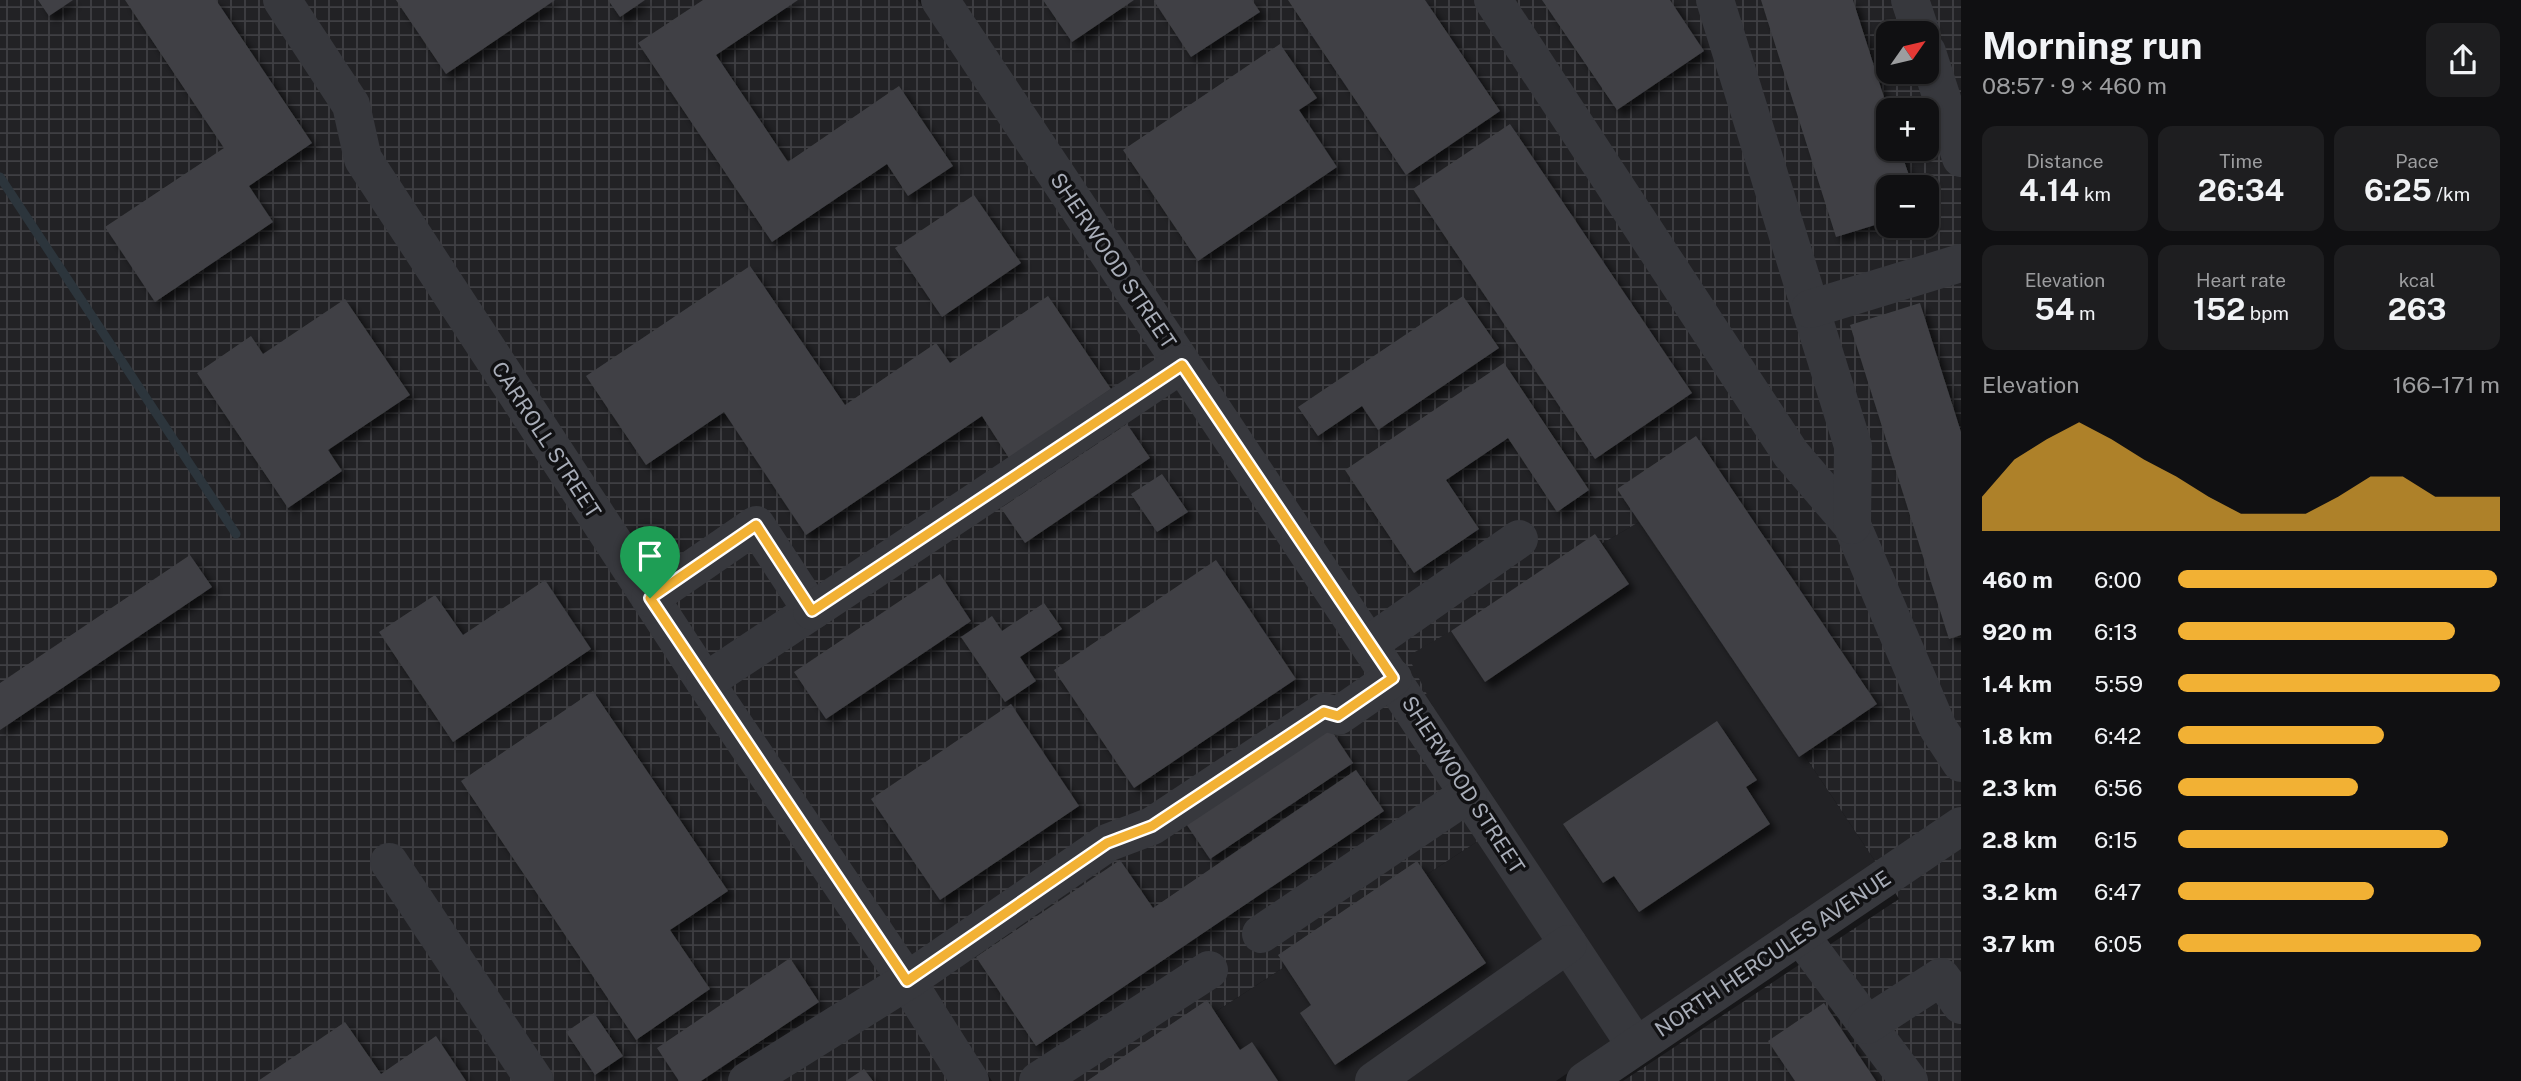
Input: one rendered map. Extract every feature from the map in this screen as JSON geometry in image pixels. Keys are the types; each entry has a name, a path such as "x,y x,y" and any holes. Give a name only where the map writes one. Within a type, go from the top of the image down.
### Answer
{"street":[{"name":"CARROLL STREET","path":"282,0 351,105 363,159 705,682 907,981 970,1081"},
{"name":"SHERWOOD STREET","path":"940,0 1636,1046"},
{"path":"1493,0 1791,454 1852,525 1950,720 1961,763"},
{"path":"1714,0 1853,446 1852,525"},
{"path":"1910,0 1917,21"},
{"path":"1937,84 1961,158"},
{"path":"1810,309 1961,262"},
{"path":"705,682 1182,365"},
{"path":"650,598 756,525 812,611"},
{"path":"1369,643 1519,539"},
{"path":"747,1081 907,981 1107,843 1152,826 1324,712 1338,716 1393,678"},
{"path":"1261,934 1468,794"},
{"name":"NORTH HERCULES AVENUE","path":"1585,1081 1961,826"},
{"path":"389,862 535,1081"},
{"path":"1800,935 1909,1081"},
{"path":"1374,1081 1568,944"},
{"path":"1038,1081 1209,970"},
{"path":"1867,1025 1941,976 1961,1005"}],"shaded area":[{"path":"0,0 918,0 1478,841 1109,1081 992,1081 922,971 893,991 950,1081 0,1081"},
{"path":"961,0 1961,0 1961,808 1877,864 1646,518 1408,656 1436,713"},
{"path":"1646,518 1877,864 1642,1023 1436,713 1407,656"},
{"path":"1478,841 1612,1043 1556,1081 1109,1081"},
{"path":"1961,846 1961,1081 1623,1081 1899,899 1894,891"}],"building":[{"path":"38,0 73,0 49,16"},
{"path":"125,0 216,0 312,143 249,186 273,222 155,302 105,227 224,148"},
{"path":"396,0 555,0 446,74"},
{"path":"608,0 645,0 620,17"},
{"path":"703,0 798,0 716,55 788,162 899,86 953,166 908,196 887,164 772,242 638,43"},
{"path":"1043,0 1134,0 1072,42"},
{"path":"1252,0 1260,12 1191,57 1154,1"},
{"path":"1288,0 1425,0 1500,111 1406,175"},
{"path":"1542,0 1670,0 1704,51 1617,110"},
{"path":"1761,0 1853,0 1876,72 1876,84 1880,84 1884,98 1876,98 1876,161 1904,161 1909,175 1876,175 1876,225 1836,237"},
{"path":"1280,44 1317,98 1299,110 1337,167 1198,261 1123,150"},
{"path":"1510,124 1692,393 1595,459 1413,189"},
{"path":"974,195 1021,263 942,317 895,248"},
{"path":"750,266 845,405 936,343 950,363 1048,296 1111,389 1009,458 982,416 806,535 724,412 646,465 586,376"},
{"path":"1463,296 1499,348 1378,430 1362,406 1318,436 1298,407"},
{"path":"345,299 410,395 328,450 342,471 288,508 197,373 251,336 263,354"},
{"path":"1920,303 1961,432 1961,635 1949,639 1850,325"},
{"path":"1504,363 1589,490 1557,512 1508,438 1446,480 1479,529 1414,573 1345,470"},
{"path":"1127,424 1150,458 1025,543 1001,508"},
{"path":"1696,436 1877,704 1799,757 1617,489"},
{"path":"1162,474 1188,512 1157,532 1131,494"},
{"path":"1595,534 1629,584 1485,682 1451,631"},
{"path":"190,555 212,587 0,730 0,683"},
{"path":"1216,560 1296,679 1134,788 1054,670"},
{"path":"940,574 971,621 826,719 794,672"},
{"path":"545,580 591,649 453,742 379,632 435,595 463,635"},
{"path":"1044,603 1062,629 1020,657 1036,681 1005,702 961,637 992,616 1002,631"},
{"path":"593,691 728,891 670,930 710,989 636,1040 461,781"},
{"path":"1011,704 1079,806 940,900 871,799"},
{"path":"1323,718 1353,763 1210,859 1180,815"},
{"path":"1717,721 1757,780 1746,787 1770,824 1639,912 1614,876 1603,883 1563,824"},
{"path":"1356,770 1384,811 1036,1046 976,957 1120,860 1153,908"},
{"path":"1417,861 1486,963 1335,1065 1300,1013 1311,1005 1278,955"},
{"path":"790,958 819,1002 701,1081 679,1081 657,1048"},
{"path":"1207,1000 1240,1050 1252,1042 1278,1081 1087,1081"},
{"path":"1824,1003 1876,1081 1795,1081 1768,1041"},
{"path":"594,1013 623,1056 595,1075 566,1032"},
{"path":"345,1022 381,1074 436,1036 466,1081 258,1081"},
{"path":"864,1069 873,1081 846,1081"}],"waterway":[{"path":"0,177 236,534"}],"route":[{"path":"1182,365 1393,678 1338,716 1324,712 1152,826 1107,843 907,981 650,598 756,525 812,611 1182,365"}]}
